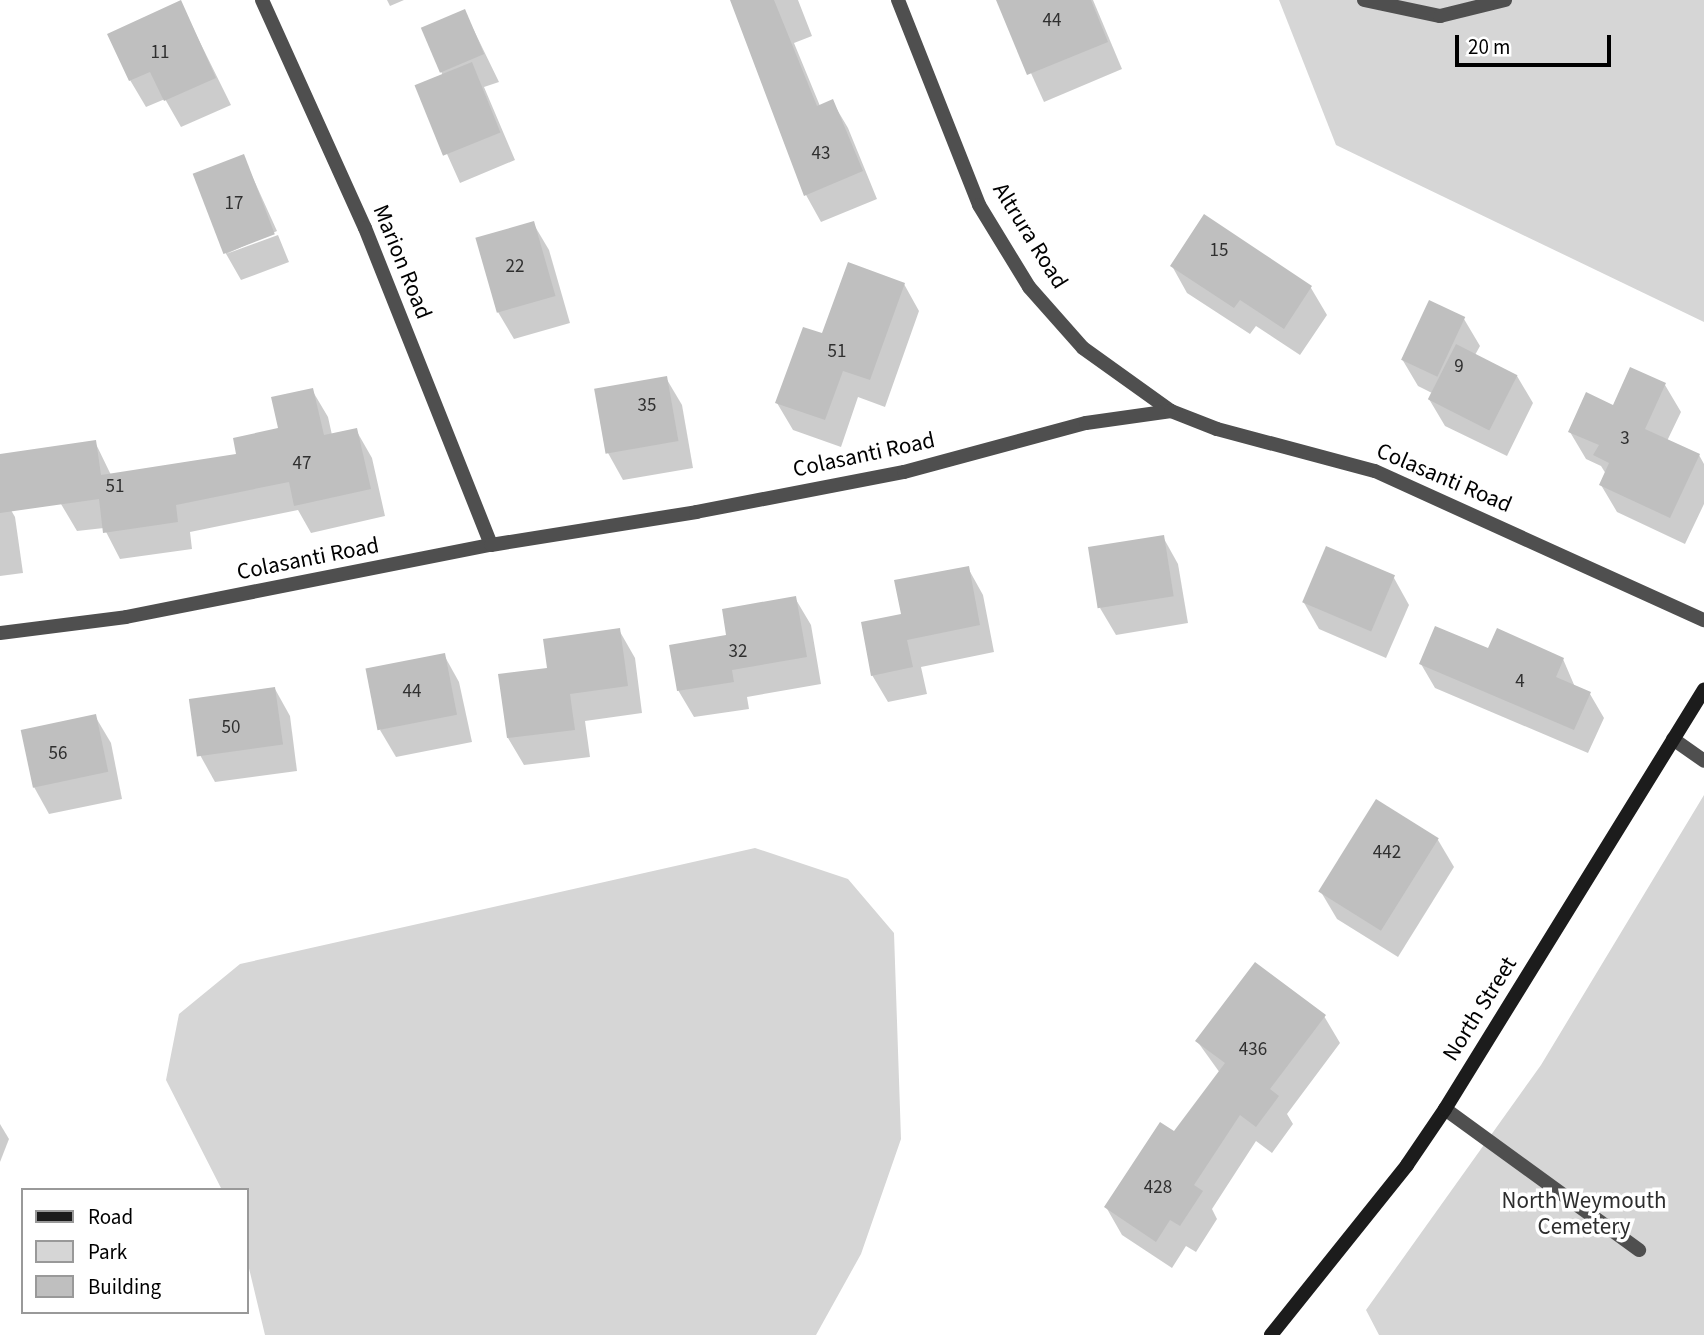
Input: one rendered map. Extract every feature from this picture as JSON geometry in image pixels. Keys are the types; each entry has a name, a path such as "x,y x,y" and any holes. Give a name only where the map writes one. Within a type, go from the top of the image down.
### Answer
{"street":[{"name":"Marion Road","path":"262,0 365,228 491,545"},
{"name":"Altrura Road","path":"898,0 979,205 1029,287 1083,348 1171,411"},
{"path":"1364,0 1440,16 1505,0"},
{"name":"Colasanti Road","path":"0,633 126,617 491,545 696,512 890,474 1086,423 1171,411 1217,429 1375,471 1704,620"},
{"name":"North Street","path":"1271,1335 1398,1176 1445,1109 1704,690"},
{"path":"1673,739 1704,761"},
{"path":"1445,1109 1640,1250"}],"green space":[{"path":"1279,0 1704,0 1704,322 1336,145"},
{"name":"North Weymouth Cemetery","path":"1704,795 1704,1335 1379,1335 1366,1310 1541,1065"},
{"path":"755,848 848,879 894,933 901,1139 861,1254 816,1335 265,1335 248,1264 248,1188 221,1188 166,1080 179,1014 240,964"}],"building":[{"path":"181,0 216,78 164,101 150,72 129,81 107,34"},
{"path":"730,0 774,0 817,106 833,99 863,171 804,196"},
{"path":"996,0 1091,0 1108,42 1027,75"},
{"path":"465,9 484,54 440,73 421,28"},
{"path":"472,62 500,132 443,156 415,85"},
{"path":"244,154 275,234 223,254 193,174"},
{"path":"1204,214 1312,286 1284,329 1240,300 1234,308 1170,266"},
{"path":"534,221 555,296 497,313 475,238"},
{"path":"848,262 905,283 870,380 843,371 825,420 775,403 803,327 822,333"},
{"path":"1429,300 1465,317 1437,377 1401,360"},
{"path":"1456,344 1517,375 1489,431 1428,399"},
{"path":"1630,367 1666,383 1645,429 1700,454 1670,518 1599,485 1609,463 1593,455 1599,445 1568,432 1586,392 1613,405"},
{"path":"667,376 678,441 606,454 594,389"},
{"path":"313,388 324,435 357,428 371,489 294,506 289,482 176,505 178,522 103,533 99,499 0,513 0,454 96,440 101,475 236,454 233,438 278,428 271,397"},
{"path":"1164,535 1174,596 1098,608 1088,547"},
{"path":"1326,546 1395,575 1371,631 1302,602"},
{"path":"969,566 980,625 907,640 913,667 871,676 861,622 901,614 894,580"},
{"path":"796,596 807,657 732,670 734,682 677,691 669,645 726,635 722,609"},
{"path":"1435,626 1488,648 1497,628 1564,658 1556,677 1591,692 1574,730 1419,664"},
{"path":"620,628 628,686 570,694 575,730 507,738 498,674 547,668 543,639"},
{"path":"445,653 457,715 378,730 365,668"},
{"path":"275,687 283,744 197,757 189,699"},
{"path":"96,714 108,772 33,788 21,730"},
{"path":"1376,799 1439,838 1381,931 1318,891"},
{"path":"1255,962 1326,1015 1270,1089 1279,1096 1256,1127 1240,1115 1194,1185 1203,1191 1180,1226 1170,1220 1156,1242 1104,1207 1160,1122 1174,1131 1225,1063 1195,1041"}]}
